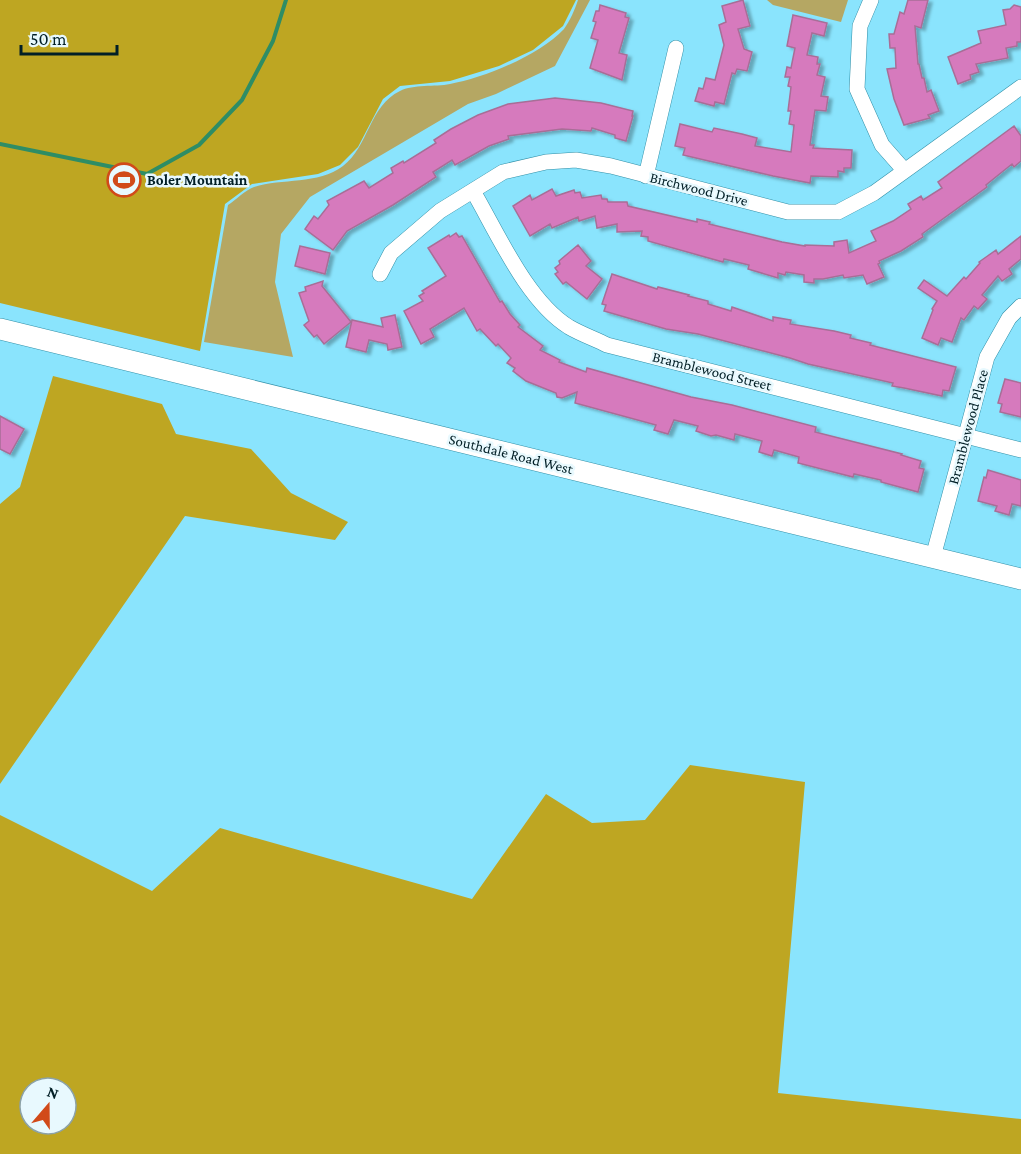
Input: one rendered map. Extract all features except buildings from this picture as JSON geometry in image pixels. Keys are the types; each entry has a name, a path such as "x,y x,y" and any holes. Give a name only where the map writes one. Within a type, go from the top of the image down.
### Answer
{"main road":[{"name":"Southdale Road West","path":"0,329 1021,579"}],"street":[{"path":"871,0 860,26 857,89 882,145 903,170"},
{"path":"646,176 676,48"},
{"name":"Birchwood Drive","path":"380,274 391,253 440,211 503,172 546,162 576,160 788,212 838,212 874,193 1021,87"},
{"name":"Bramblewood Street","path":"473,191 525,281 545,308 569,327 608,345 1021,450"},
{"name":"Bramblewood Place","path":"933,557 987,357 1009,318 1021,306"}],"shaded area":[{"name":"Boler Mountain","path":"0,0 576,0 563,26 533,50 499,66 450,81 400,86 383,99 358,147 340,165 318,174 252,184 225,204 200,351 0,303"},
{"path":"578,0 590,0 555,66 496,94 468,104 310,197 281,234 275,282 293,357 204,342 228,205 254,187 311,179 333,172 352,158 375,116 390,98 411,87 464,81 511,64 554,39 564,29"},
{"path":"767,0 848,0 841,22 773,5"},
{"path":"53,376 162,404 176,434 251,449 291,493 348,522 335,540 185,516 0,784 0,504 20,487"},
{"path":"690,765 805,782 778,1093 1021,1119 1021,1154 0,1154 0,815 152,891 220,828 472,899 546,794 592,823 645,820"}],"waterway":[{"path":"0,144 147,174 199,145 242,100 273,41 286,0"}],"place":[{"name":"Boler Mountain","path":"124,180"}]}
